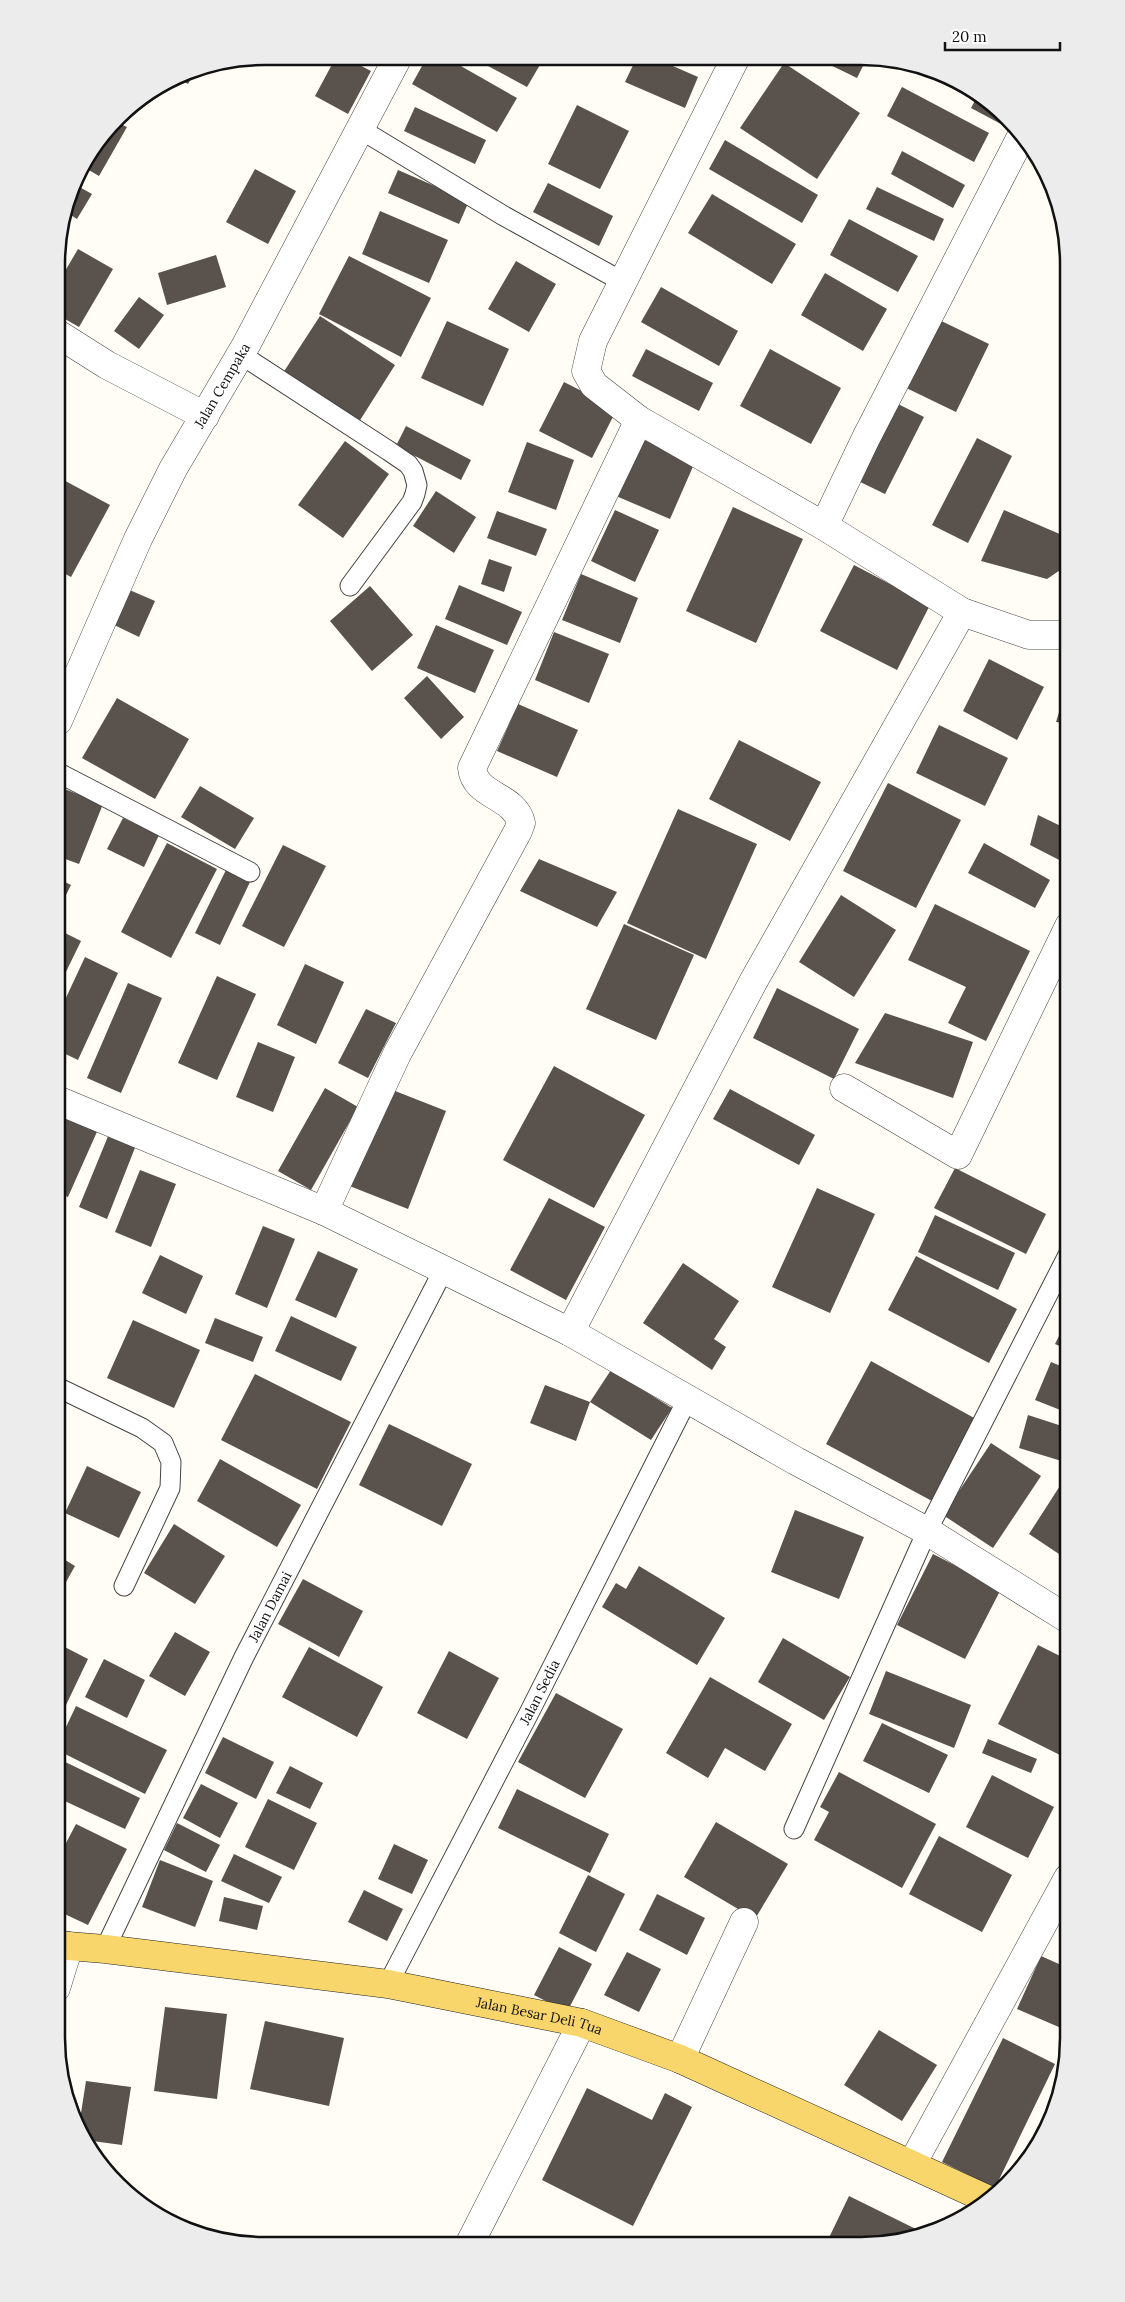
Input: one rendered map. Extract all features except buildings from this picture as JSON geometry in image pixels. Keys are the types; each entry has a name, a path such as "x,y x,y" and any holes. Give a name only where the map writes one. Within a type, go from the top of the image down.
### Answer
{"main road":[{"name":"Jalan Besar Deli Tua","path":"65,1946 105,1949 388,1984 582,2023 680,2059 981,2196"}],"street":[{"name":"Jalan Cempaka","path":"65,704 138,539 173,469 240,354 394,65"},
{"path":"727,65 593,341 586,371 594,385 638,420 824,526 962,612 1029,635 1060,634"},
{"path":"824,526 866,438 1018,142"},
{"path":"65,338 107,365 205,416"},
{"path":"324,1211 397,1054 518,831 521,823 514,810 479,785 472,768 638,420"},
{"path":"570,1332 753,982 962,612"},
{"path":"844,1088 958,1155 1060,945"},
{"path":"65,1103 324,1211 570,1332 687,1400 927,1531 1060,1614"},
{"path":"912,2164 1060,1893"},
{"path":"680,2059 744,1922"},
{"path":"473,2237 582,2023"}],"lane":[{"path":"360,129 504,216 623,282"},
{"path":"240,354 388,450 408,464 413,471 417,485 412,502 350,586"},
{"path":"65,776 250,872"},
{"name":"Jalan Damai","path":"105,1949 244,1657 444,1269"},
{"path":"794,1829 927,1531 1060,1271"},
{"path":"65,1391 142,1428 163,1443 171,1462 170,1488 124,1586"},
{"name":"Jalan Sedia","path":"388,1984 529,1714 687,1400"}],"green space":[{"path":"1048,2105 1039,2126 1026,2149"}]}
